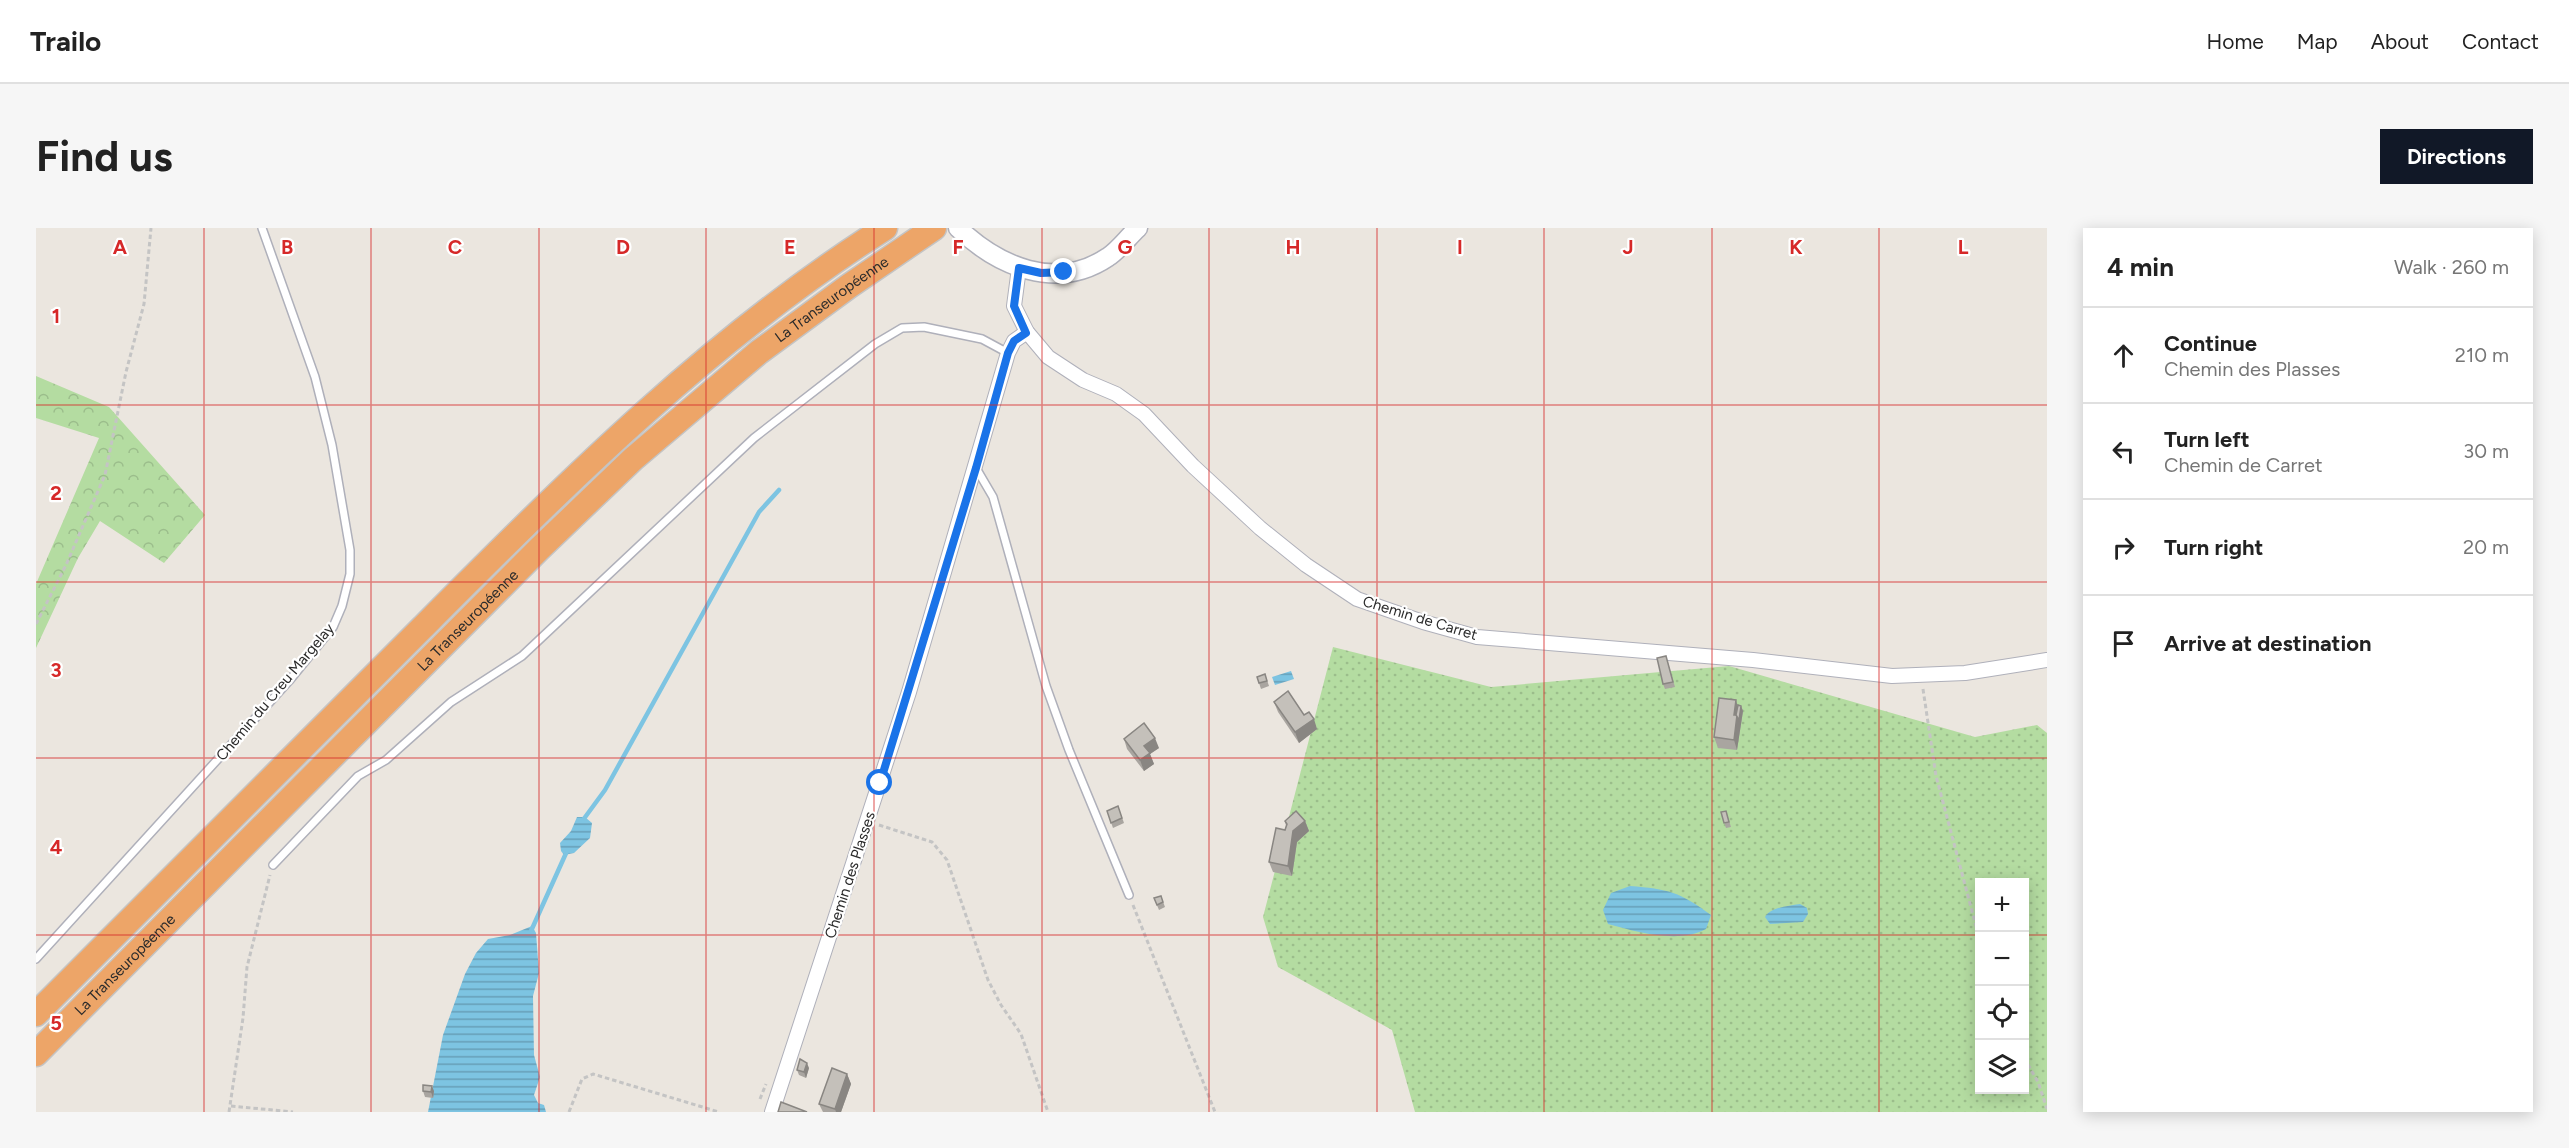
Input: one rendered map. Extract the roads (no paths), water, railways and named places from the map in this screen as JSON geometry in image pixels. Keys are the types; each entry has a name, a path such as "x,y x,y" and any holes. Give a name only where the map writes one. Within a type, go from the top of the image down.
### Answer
{"highway":[{"name":"La Transeuropéenne","path":"36,1014 530,521 633,422 779,300 885,228"},
{"name":"La Transeuropéenne","path":"36,1054 538,549 633,459 759,352 928,232"}],"street":[{"path":"958,228 998,260 1041,273 1064,272 1085,267 1108,257 1138,228"},
{"name":"Chemin de Carret","path":"1019,268 1014,306 1026,333 1048,357 1083,380 1116,394 1144,414 1192,466 1260,528 1306,565 1357,599 1423,622 1478,637 1753,660 1892,676 1965,674 2047,660"},
{"name":"Chemin des Plasses","path":"772,1112 869,817 976,468 1008,353 1014,341 1026,333"}],"lane":[{"name":"Chemin du Creu Margelay","path":"36,959 289,681 333,627 342,606 350,574 350,550 332,445 315,377 262,228"},
{"path":"273,865 358,776 386,760 451,702 522,656 754,438 875,344 902,328 924,327 982,339 1008,353"},
{"path":"976,468 993,497 1034,651 1049,697 1129,895"}],"water":[{"path":"1291,671 1294,679 1275,685 1272,677"},
{"path":"577,817 585,817 592,823 590,838 574,853 564,855 560,843 571,831"},
{"path":"1630,886 1664,890 1691,901 1711,915 1706,929 1683,936 1671,936 1645,933 1608,924 1603,910 1611,893"},
{"path":"1800,904 1807,908 1808,914 1803,922 1770,924 1765,917 1776,909"},
{"path":"532,926 536,933 539,973 533,996 534,1055 540,1077 534,1095 538,1103 544,1105 546,1112 428,1112 443,1035 465,974 476,953 488,939 510,935"}],"waterway":[{"path":"583,820 605,790 759,512 779,490"},
{"path":"531,931 567,851"}]}
